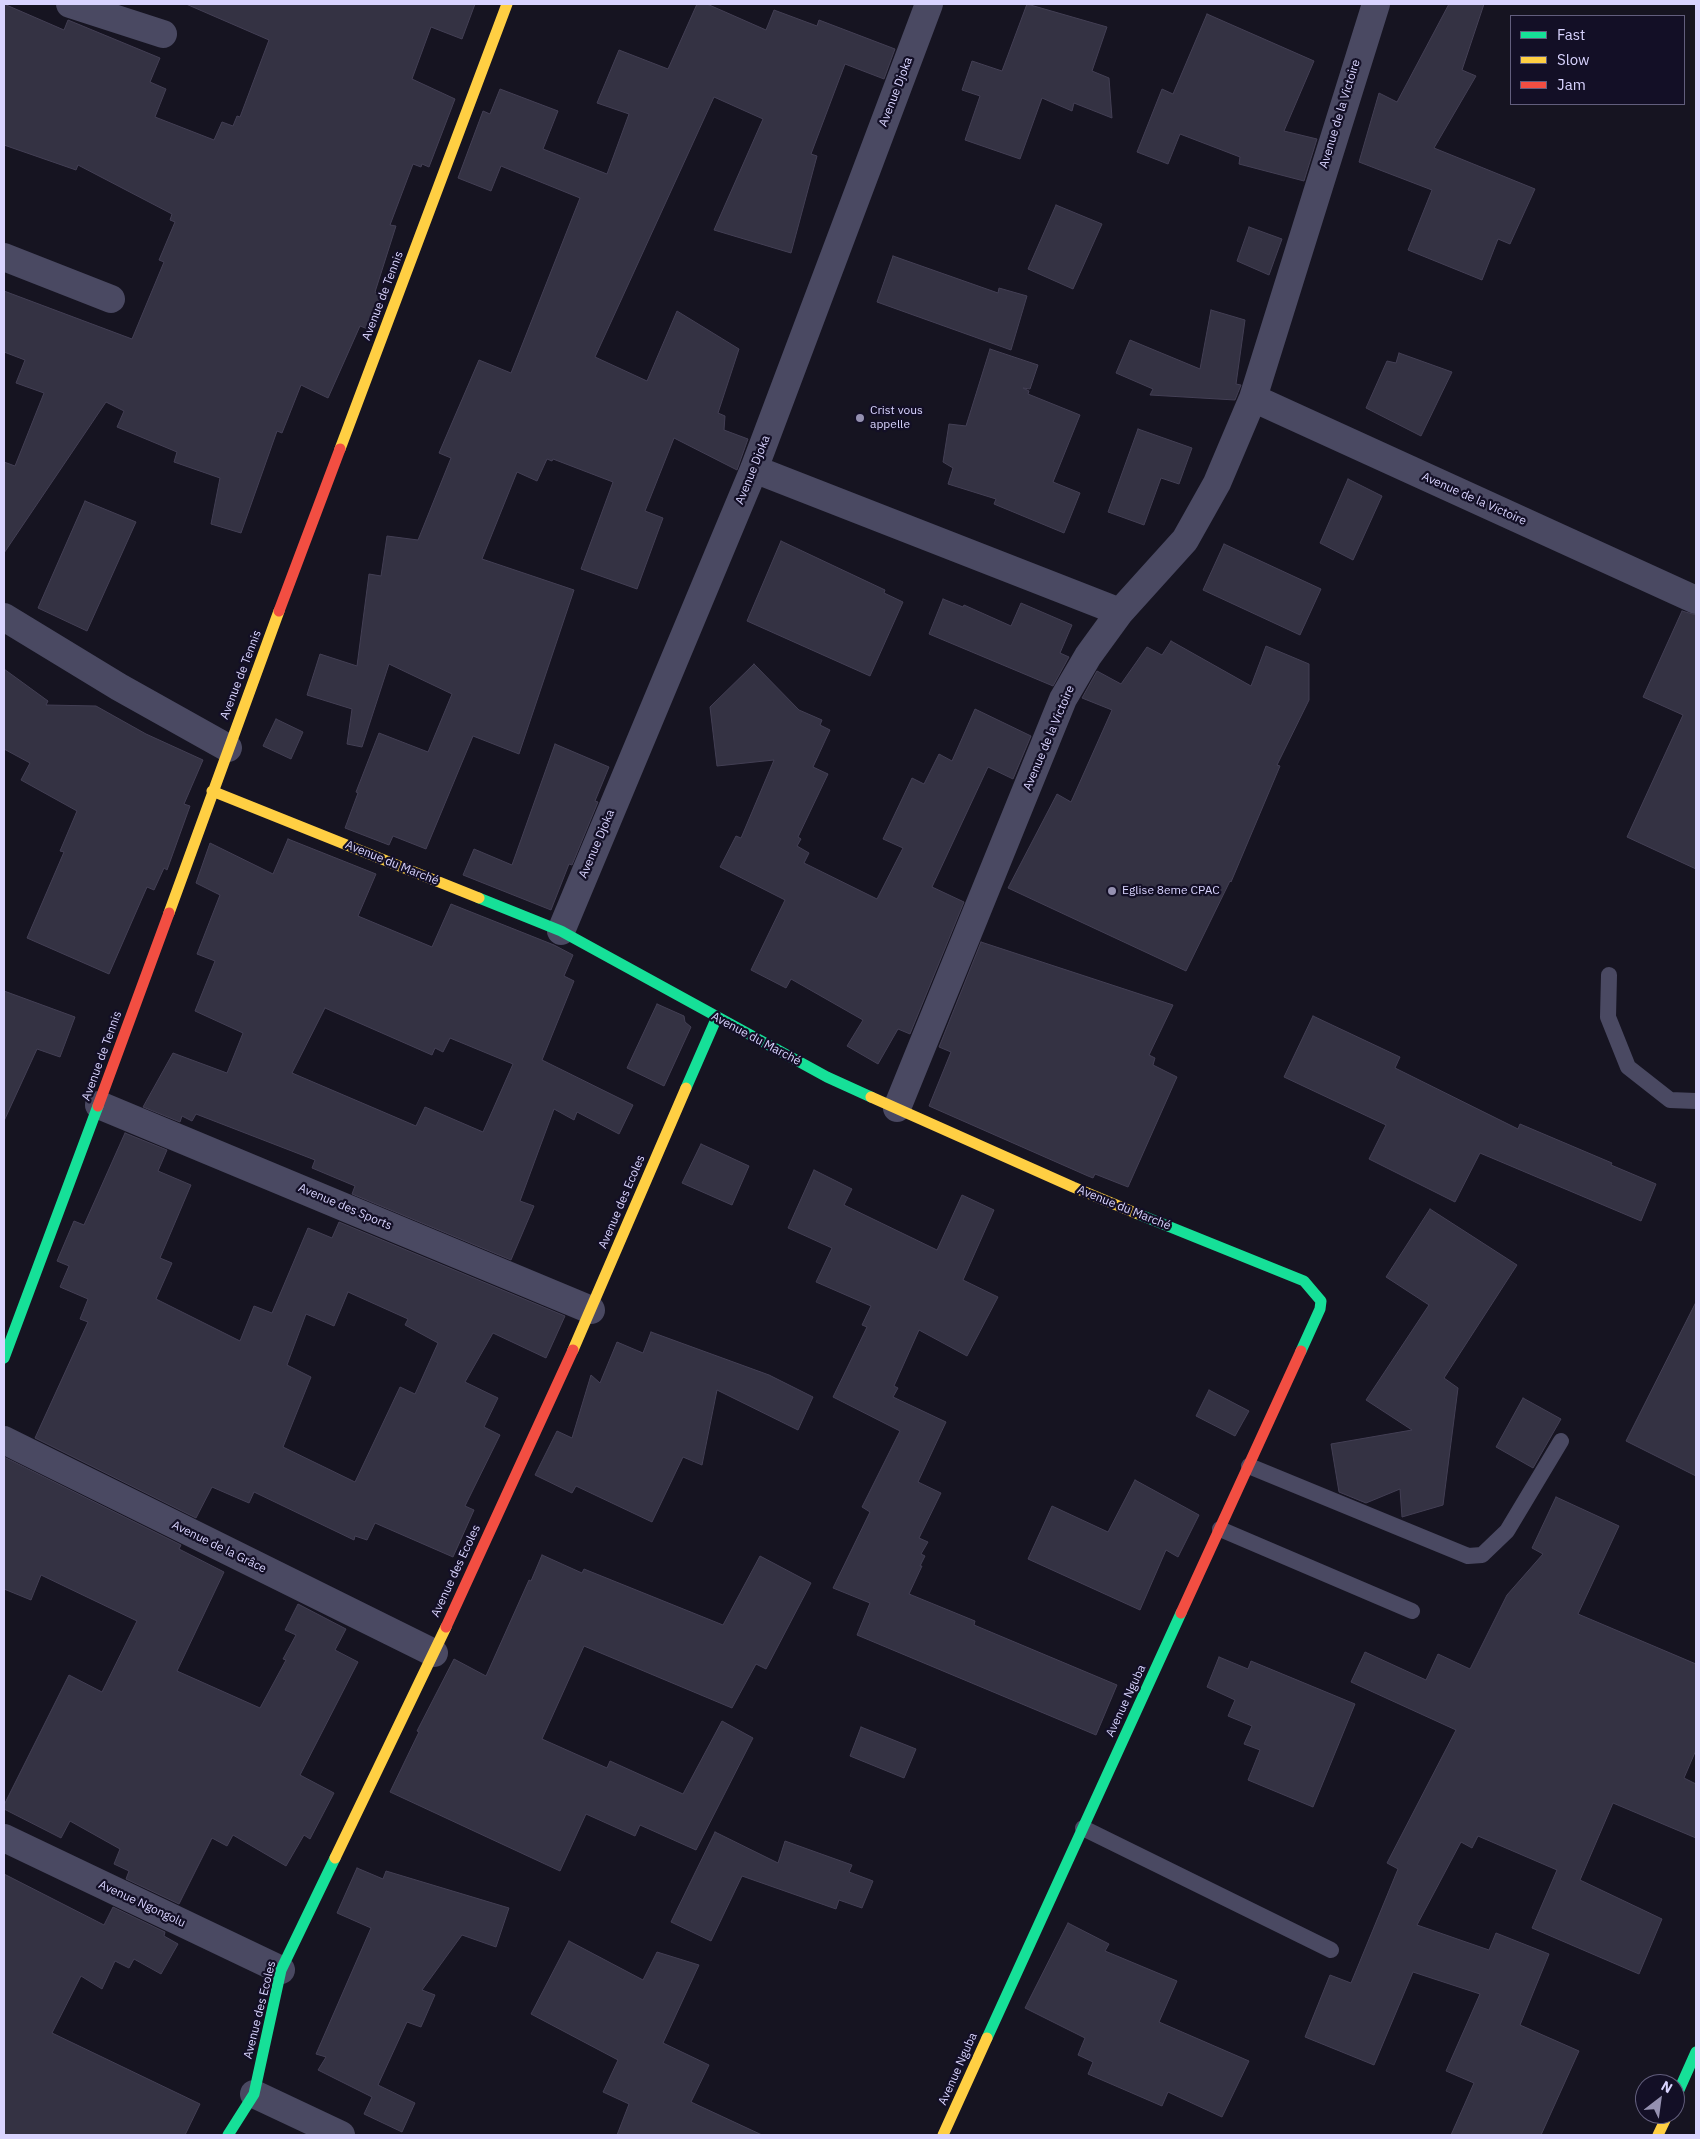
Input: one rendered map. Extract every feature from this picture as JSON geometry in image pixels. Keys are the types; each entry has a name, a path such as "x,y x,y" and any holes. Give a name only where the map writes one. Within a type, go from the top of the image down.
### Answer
{"main road":[{"name":"Avenue de Tennis","path":"4,1358 99,1105 212,791 507,4"},
{"name":"Avenue du Marché","path":"212,791 561,931 827,1077 1073,1187 1304,1282"},
{"name":"Avenue des Ecoles","path":"228,2135 254,2094 281,1970 434,1653 591,1310 716,1017"},
{"name":"Avenue Nguba","path":"943,2135 1320,1309 1321,1301 1317,1294 1304,1282"},
{"path":"1685,2077 1696,2052"}],"street":[{"path":"70,4 163,34"},
{"name":"Avenue Djoka","path":"561,931 754,469 929,4"},
{"name":"Avenue de la Victoire","path":"897,1108 1063,699 1088,656 1120,612 1185,540 1217,483 1253,398 1376,4"},
{"path":"4,257 111,299"},
{"name":"Avenue de la Victoire","path":"1253,398 1696,600"},
{"path":"754,469 1120,612"},
{"path":"4,617 119,687 228,748"},
{"name":"Avenue des Sports","path":"99,1105 591,1310"},
{"name":"Avenue de la Grâce","path":"4,1440 434,1653"},
{"name":"Avenue Ngongolu","path":"4,1838 281,1970"},
{"path":"254,2094 341,2135"}],"lane":[{"path":"1609,975 1608,1017 1628,1067 1670,1100 1696,1101"},
{"path":"1249,1466 1468,1556 1482,1555 1507,1531 1561,1441"},
{"path":"1220,1529 1412,1612"},
{"path":"1083,1828 1331,1950"}],"building":[{"path":"4,4 64,30 68,20 160,58 150,82 166,89 155,117 214,140 222,122 233,126 237,116 240,117 269,40 186,4 475,4 462,39 431,27 412,79 455,99 429,167 422,164 421,167 413,164 390,225 396,226 375,292 381,295 368,329 360,326 328,398 301,385 282,433 277,431 241,533 211,524 220,478 174,462 177,452 117,427 124,411 106,402 4,553 4,462 15,466 44,393 16,383 25,360 4,352 4,291 132,339 164,262 159,260 175,222 170,220 172,214 78,165 76,170 4,145"},
{"path":"697,4 707,4 766,30 774,10 817,26 819,20 895,49 884,79 845,64 811,154 817,156 791,253 714,230 763,119 714,97 595,357 647,381 677,311 739,349 718,413 725,416 724,430 748,439 737,470 674,438 645,511 663,518 637,589 581,569 613,482 553,459 552,461 547,459 537,481 517,472 482,559 574,590 519,754 473,736 426,849 393,836 389,845 345,828 358,793 356,792 379,733 428,752 452,694 389,664 362,747 347,744 352,709 307,695 320,654 357,666 369,574 381,576 387,536 418,540 451,458 439,453 479,360 511,373 580,198 501,166 491,191 458,178 483,111 490,114 500,89 558,111 543,149 607,174 629,114 597,103 619,50 668,69"},
{"path":"1027,4 1107,27 1092,71 1109,78 1112,118 1074,103 1072,111 1042,98 1020,159 965,140 980,96 962,90 972,61 1002,71"},
{"path":"1449,4 1484,4 1462,70 1476,76 1434,148 1535,189 1510,244 1498,239 1482,280 1408,250 1432,190 1359,162 1379,93 1397,102"},
{"path":"1207,14 1314,61 1284,131 1317,139 1304,181 1239,164 1240,157 1180,134 1168,164 1137,152 1162,89 1173,94"},
{"path":"1056,205 1102,224 1073,289 1028,269"},
{"path":"1249,227 1282,239 1269,275 1237,261"},
{"path":"893,256 998,293 999,288 1027,296 1011,350 877,302"},
{"path":"1211,310 1245,320 1236,384 1241,385 1235,400 1150,395 1153,389 1116,373 1130,340 1200,369"},
{"path":"990,349 1038,365 1030,389 1023,388 1029,391 1028,394 1080,415 1053,482 1080,493 1064,533 994,504 996,499 948,484 953,468 943,462 949,424 966,426"},
{"path":"1399,353 1452,372 1421,436 1366,408 1387,361 1396,363"},
{"path":"1138,429 1192,448 1179,484 1161,478 1144,525 1108,512"},
{"path":"1348,479 1382,496 1353,560 1320,543"},
{"path":"85,501 136,522 87,631 38,608"},
{"path":"781,541 885,590 884,593 903,602 870,676 747,621"},
{"path":"1224,544 1321,589 1300,635 1203,590"},
{"path":"943,599 963,607 964,605 1011,626 1021,603 1072,625 1060,653 1069,657 1053,686 929,634"},
{"path":"1682,611 1696,615 1696,869 1627,837 1683,715 1643,697"},
{"path":"1171,641 1251,686 1266,646 1309,664 1309,700 1277,765 1280,766 1231,882 1186,971 1008,888 1057,794 1071,802 1112,710 1082,698 1097,671 1121,684 1147,647 1162,655"},
{"path":"754,664 799,710 822,720 820,725 830,730 813,767 828,774 798,837 801,839 797,846 809,853 804,863 877,899 903,848 883,839 912,778 924,784 939,754 952,761 975,709 1031,736 1013,779 988,767 932,887 964,902 910,1034 898,1029 878,1064 847,1046 863,1020 791,979 786,988 751,970 785,900 720,867 736,836 741,838 774,760 717,766 710,707"},
{"path":"4,669 48,701 46,705 96,706 146,734 203,760 184,804 190,806 167,870 164,868 154,890 147,887 109,974 27,938 64,852 60,851 77,811 21,780 30,763 4,749"},
{"path":"276,719 303,732 291,759 263,746"},
{"path":"555,744 609,767 595,801 598,802 572,865 569,864 551,910 463,875 474,849 512,865"},
{"path":"288,839 376,874 358,916 432,947 451,904 554,945 573,955 564,976 574,981 542,1060 633,1105 619,1134 577,1112 574,1120 554,1109 520,1201 534,1206 511,1260 352,1194 355,1186 312,1168 315,1160 196,1114 192,1121 182,1116 180,1122 143,1107 173,1053 227,1073 243,1033 195,1011 215,961 197,954 220,895 196,883 210,843 273,874","holes":["325,1008 432,1055 435,1048 443,1052 450,1038 513,1064 483,1132 425,1107 416,1126 292,1073"]},
{"path":"981,942 1173,1005 1149,1055 1155,1058 1153,1065 1177,1077 1128,1187 1095,1174 1093,1178 1088,1176 929,1106 951,1052 939,1047"},
{"path":"4,991 75,1017 60,1057 37,1049 4,1121"},
{"path":"657,1004 684,1016 685,1022 691,1027 664,1086 627,1068"},
{"path":"1313,1016 1400,1057 1395,1068 1518,1129 1520,1124 1656,1184 1641,1221 1480,1153 1455,1202 1369,1159 1386,1125 1284,1077"},
{"path":"125,1133 167,1150 158,1171 191,1185 160,1258 172,1263 156,1299 240,1341 254,1306 272,1313 308,1228 332,1238 339,1222 565,1316 546,1358 493,1333 465,1382 498,1398 484,1427 500,1435 465,1506 474,1510 453,1557 375,1523 367,1540 355,1536 354,1540 254,1492 249,1503 212,1487 196,1518 35,1438 88,1322 80,1319 88,1299 60,1287 69,1266 57,1261 74,1221 84,1225","holes":["348,1292 408,1319 405,1325 438,1343 415,1394 400,1387 355,1482 283,1447 311,1377 287,1365 306,1314 334,1326"]},
{"path":"701,1144 749,1166 732,1205 682,1183"},
{"path":"814,1170 852,1189 844,1205 937,1250 962,1195 994,1210 963,1280 998,1297 967,1356 919,1330 894,1386 898,1388 893,1397 946,1422 918,1482 941,1493 919,1538 928,1542 921,1554 925,1556 920,1566 922,1566 909,1594 975,1621 974,1625 1117,1685 1096,1735 857,1635 870,1603 833,1588 870,1512 862,1507 900,1431 833,1397 867,1327 862,1325 871,1306 816,1282 832,1248 788,1228"},
{"path":"1430,1209 1517,1265 1444,1378 1458,1388 1443,1505 1402,1517 1400,1489 1366,1503 1339,1492 1331,1444 1412,1430 1366,1400 1429,1305 1386,1277"},
{"path":"1696,1302 1696,1476 1626,1441"},
{"path":"651,1332 769,1375 813,1397 798,1430 717,1390 702,1465 683,1457 652,1522 576,1486 572,1493 535,1475 557,1431 572,1438 591,1375 600,1383 617,1342 643,1353"},
{"path":"1209,1390 1249,1411 1235,1436 1196,1416"},
{"path":"1523,1398 1561,1419 1533,1468 1496,1447"},
{"path":"4,1457 181,1545 179,1549 224,1572 177,1671 260,1708 286,1660 283,1659 296,1635 285,1630 298,1604 346,1629 335,1650 358,1662 300,1775 334,1793 310,1839 304,1835 286,1866 233,1835 227,1846 212,1838 179,1904 126,1879 129,1871 114,1864 120,1849 70,1821 61,1838 4,1809 4,1805 69,1675 102,1692 137,1621 41,1575 31,1600 4,1589"},
{"path":"1135,1480 1199,1515 1178,1557 1166,1550 1140,1610 1028,1559 1052,1506 1108,1532"},
{"path":"1556,1497 1619,1526 1578,1614 1696,1664 1696,1750 1684,1778 1696,1784 1696,1838 1613,1803 1580,1880 1662,1919 1639,1974 1532,1928 1557,1870 1478,1836 1472,1848 1461,1842 1417,1925 1489,1950 1496,1933 1549,1954 1520,2025 1579,2051 1541,2135 1451,2135 1474,2083 1446,2071 1480,1994 1413,1972 1374,2065 1305,2037 1330,1975 1351,1983 1398,1869 1387,1863 1456,1730 1351,1682 1365,1652 1426,1680 1438,1654 1470,1669 1507,1595 1543,1554 1532,1548"},
{"path":"542,1555 582,1573 584,1569 723,1625 760,1556 811,1583 766,1669 756,1664 732,1708 584,1646 542,1739 607,1768 610,1761 683,1794 722,1721 753,1738 696,1850 640,1825 635,1836 586,1814 560,1871 390,1792 419,1732 417,1731 454,1659 486,1676"},
{"path":"1219,1657 1248,1669 1251,1661 1355,1704 1313,1807 1248,1780 1260,1750 1244,1744 1252,1726 1228,1716 1235,1700 1207,1687"},
{"path":"861,1727 916,1749 904,1778 850,1756"},
{"path":"715,1832 778,1863 785,1841 852,1865 849,1872 873,1881 862,1908 839,1900 836,1909 742,1876 711,1941 671,1922"},
{"path":"357,1868 383,1879 386,1871 509,1908 496,1947 462,1935 422,1990 435,1995 421,2027 407,2022 378,2085 415,2103 402,2132 364,2114 372,2097 318,2070 326,2057 316,2054 371,1928 337,1913"},
{"path":"4,1874 104,1925 113,1907 165,1932 164,1936 178,1944 161,1974 134,1959 129,1968 115,1961 102,1989 81,1976 52,2033 200,2104 185,2135 4,2135"},
{"path":"1068,1923 1109,1944 1105,1951 1177,1981 1159,2022 1249,2061 1222,2117 1168,2092 1162,2106 1088,2074 1093,2062 1078,2055 1085,2038 1025,2008"},
{"path":"569,1941 643,1980 657,1952 699,1965 663,2043 709,2065 691,2102 762,2135 617,2135 629,2104 603,2092 618,2060 531,2014"}],"traffic: fast":[{"path":"479,898 561,931 827,1077 871,1097"},
{"path":"686,1088 717,1017"},
{"path":"4,1358 98,1106"},
{"path":"1138,1214 1304,1281 1321,1301 1320,1309 1301,1351"},
{"path":"987,2038 1181,1613"},
{"path":"228,2135 254,2094 281,1970 335,1858"},
{"path":"1685,2077 1696,2052"}],"traffic: slow":[{"path":"340,449 507,4"},
{"path":"169,913 279,611"},
{"path":"212,791 479,898"},
{"path":"573,1350 686,1088"},
{"path":"871,1097 1138,1214"},
{"path":"335,1858 446,1627"},
{"path":"943,2135 987,2038"},
{"path":"1658,2135 1663,2124"}],"traffic: jam":[{"path":"279,611 340,449"},
{"path":"98,1106 169,913"},
{"path":"446,1627 573,1350"},
{"path":"1181,1613 1301,1351"}],"place":[{"name":"Crist vous appelle","path":"860,418"},
{"name":"Eglise 8eme CPAC","path":"1112,891"}]}
